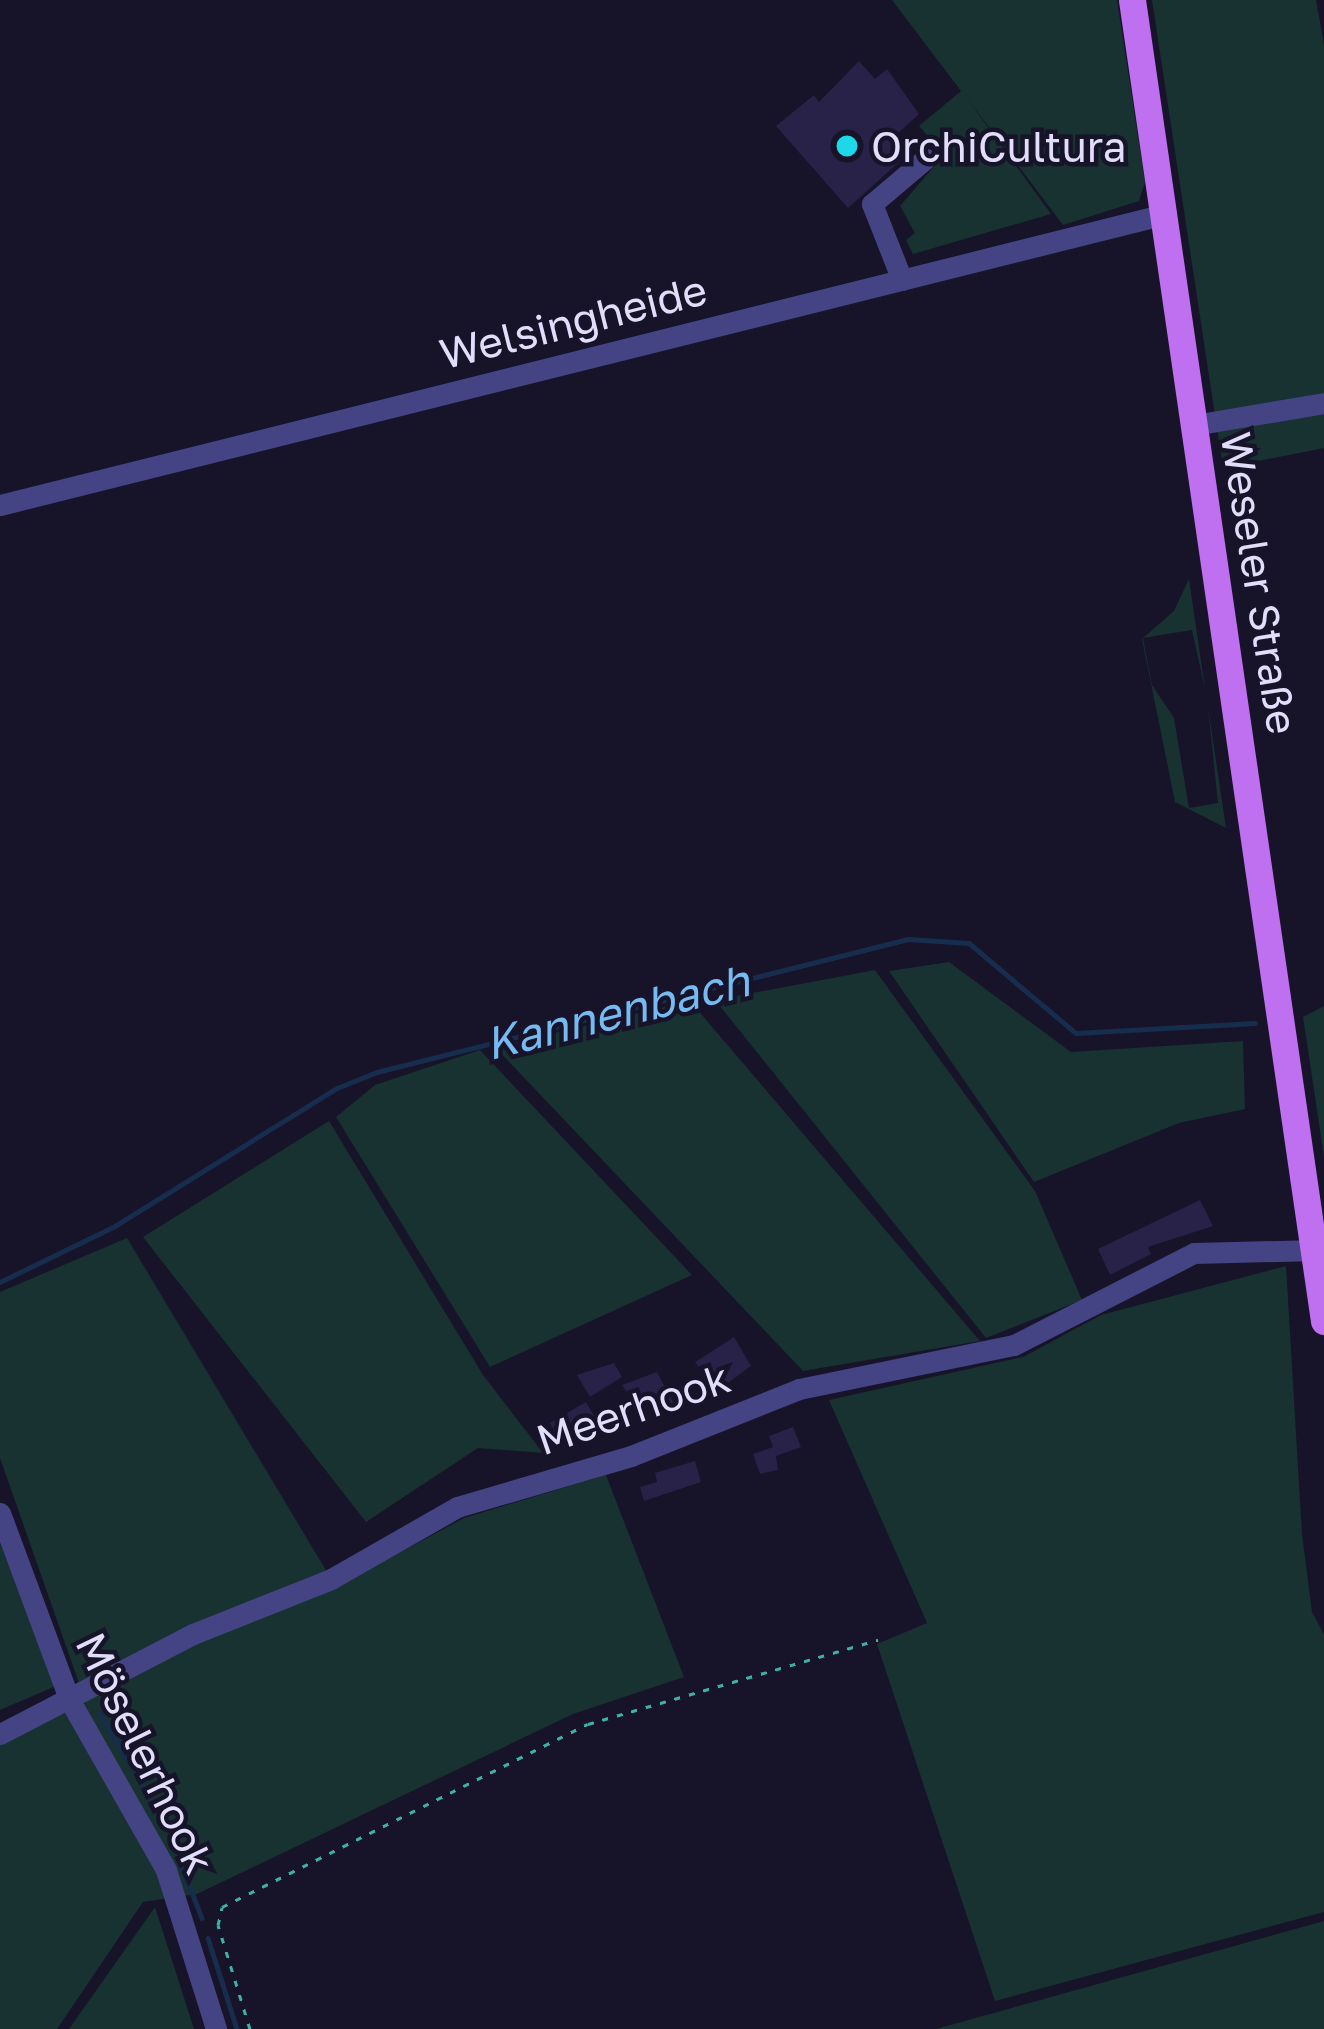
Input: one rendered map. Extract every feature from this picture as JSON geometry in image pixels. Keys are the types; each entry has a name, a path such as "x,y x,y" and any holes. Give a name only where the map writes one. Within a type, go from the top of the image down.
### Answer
{"main road":[{"name":"Weseler Straße","path":"1132,0 1318,1250 1324,1321"}],"street":[{"path":"902,280 872,204 926,159"},
{"name":"Welsingheide","path":"0,505 1165,214"},
{"path":"1194,425 1324,403"},
{"name":"Meerhook","path":"0,1734 193,1634 331,1579 457,1507 631,1456 799,1389 1014,1345 1194,1253 1318,1250"},
{"name":"Möselerhook","path":"0,1513 70,1699 166,1870 216,2029"}],"path":[{"path":"250,2029 218,1924 222,1907 588,1724 878,1640"}],"green space":[{"path":"892,0 1117,0 1145,182 1139,201 1063,225 966,97 1051,214 913,254 906,240 915,233 900,206 944,155 919,126 961,91"},
{"path":"1152,0 1316,0 1324,45 1324,448 1223,468"},
{"path":"1189,579 1205,689 1192,630 1143,638 1174,611"},
{"path":"1142,639 1152,685 1174,718 1189,808 1218,803 1208,707 1226,828 1175,802"},
{"path":"949,962 1071,1052 1243,1041 1245,1109 1179,1123 1034,1182 889,971"},
{"path":"875,970 1035,1191 1082,1300 986,1338 715,1000"},
{"path":"690,1001 980,1341 803,1371 495,1047"},
{"path":"1324,1006 1324,1157 1303,1017"},
{"path":"480,1050 692,1275 490,1367 336,1117 375,1085"},
{"path":"329,1121 483,1375 543,1453 478,1448 366,1522 143,1237"},
{"path":"127,1238 336,1587 464,1518 606,1475 684,1677 573,1714 197,1894 143,1902 57,2029 0,2029 0,1743 86,1703 0,1458 0,1292"},
{"path":"1286,1266 1302,1534 1312,1612 1324,1634 1324,1912 995,2001 877,1644 927,1623 829,1400 1023,1357 1101,1315"},
{"path":"0,1543 56,1686 0,1710"},
{"path":"155,1907 194,2029 69,2029"},
{"path":"1324,1921 1324,2029 936,2029"}],"building":[{"name":"OrchiCultura","path":"859,61 875,79 887,69 919,114 893,138 908,154 848,208 776,126 814,95 819,102"},
{"path":"1200,1200 1213,1226 1148,1247 1151,1254 1110,1275 1098,1249"},
{"path":"734,1337 751,1366 717,1391 695,1362"},
{"path":"614,1363 622,1377 590,1397 577,1375"},
{"path":"657,1372 675,1406 657,1419 638,1391 630,1397 622,1385"},
{"path":"586,1402 603,1431 565,1448 550,1423"},
{"path":"793,1427 801,1447 776,1456 778,1470 760,1474 753,1454 773,1447 769,1436"},
{"path":"695,1461 701,1482 644,1501 640,1487 657,1482 655,1473"}],"waterway":[{"name":"Kannenbach","path":"0,1282 115,1226 337,1088 377,1072 908,939 969,943 1076,1033 1255,1023"},
{"path":"99,1713 163,1817 202,1918"},
{"path":"208,1938 237,2029"}],"place":[{"name":"OrchiCultura","path":"847,146"}]}
